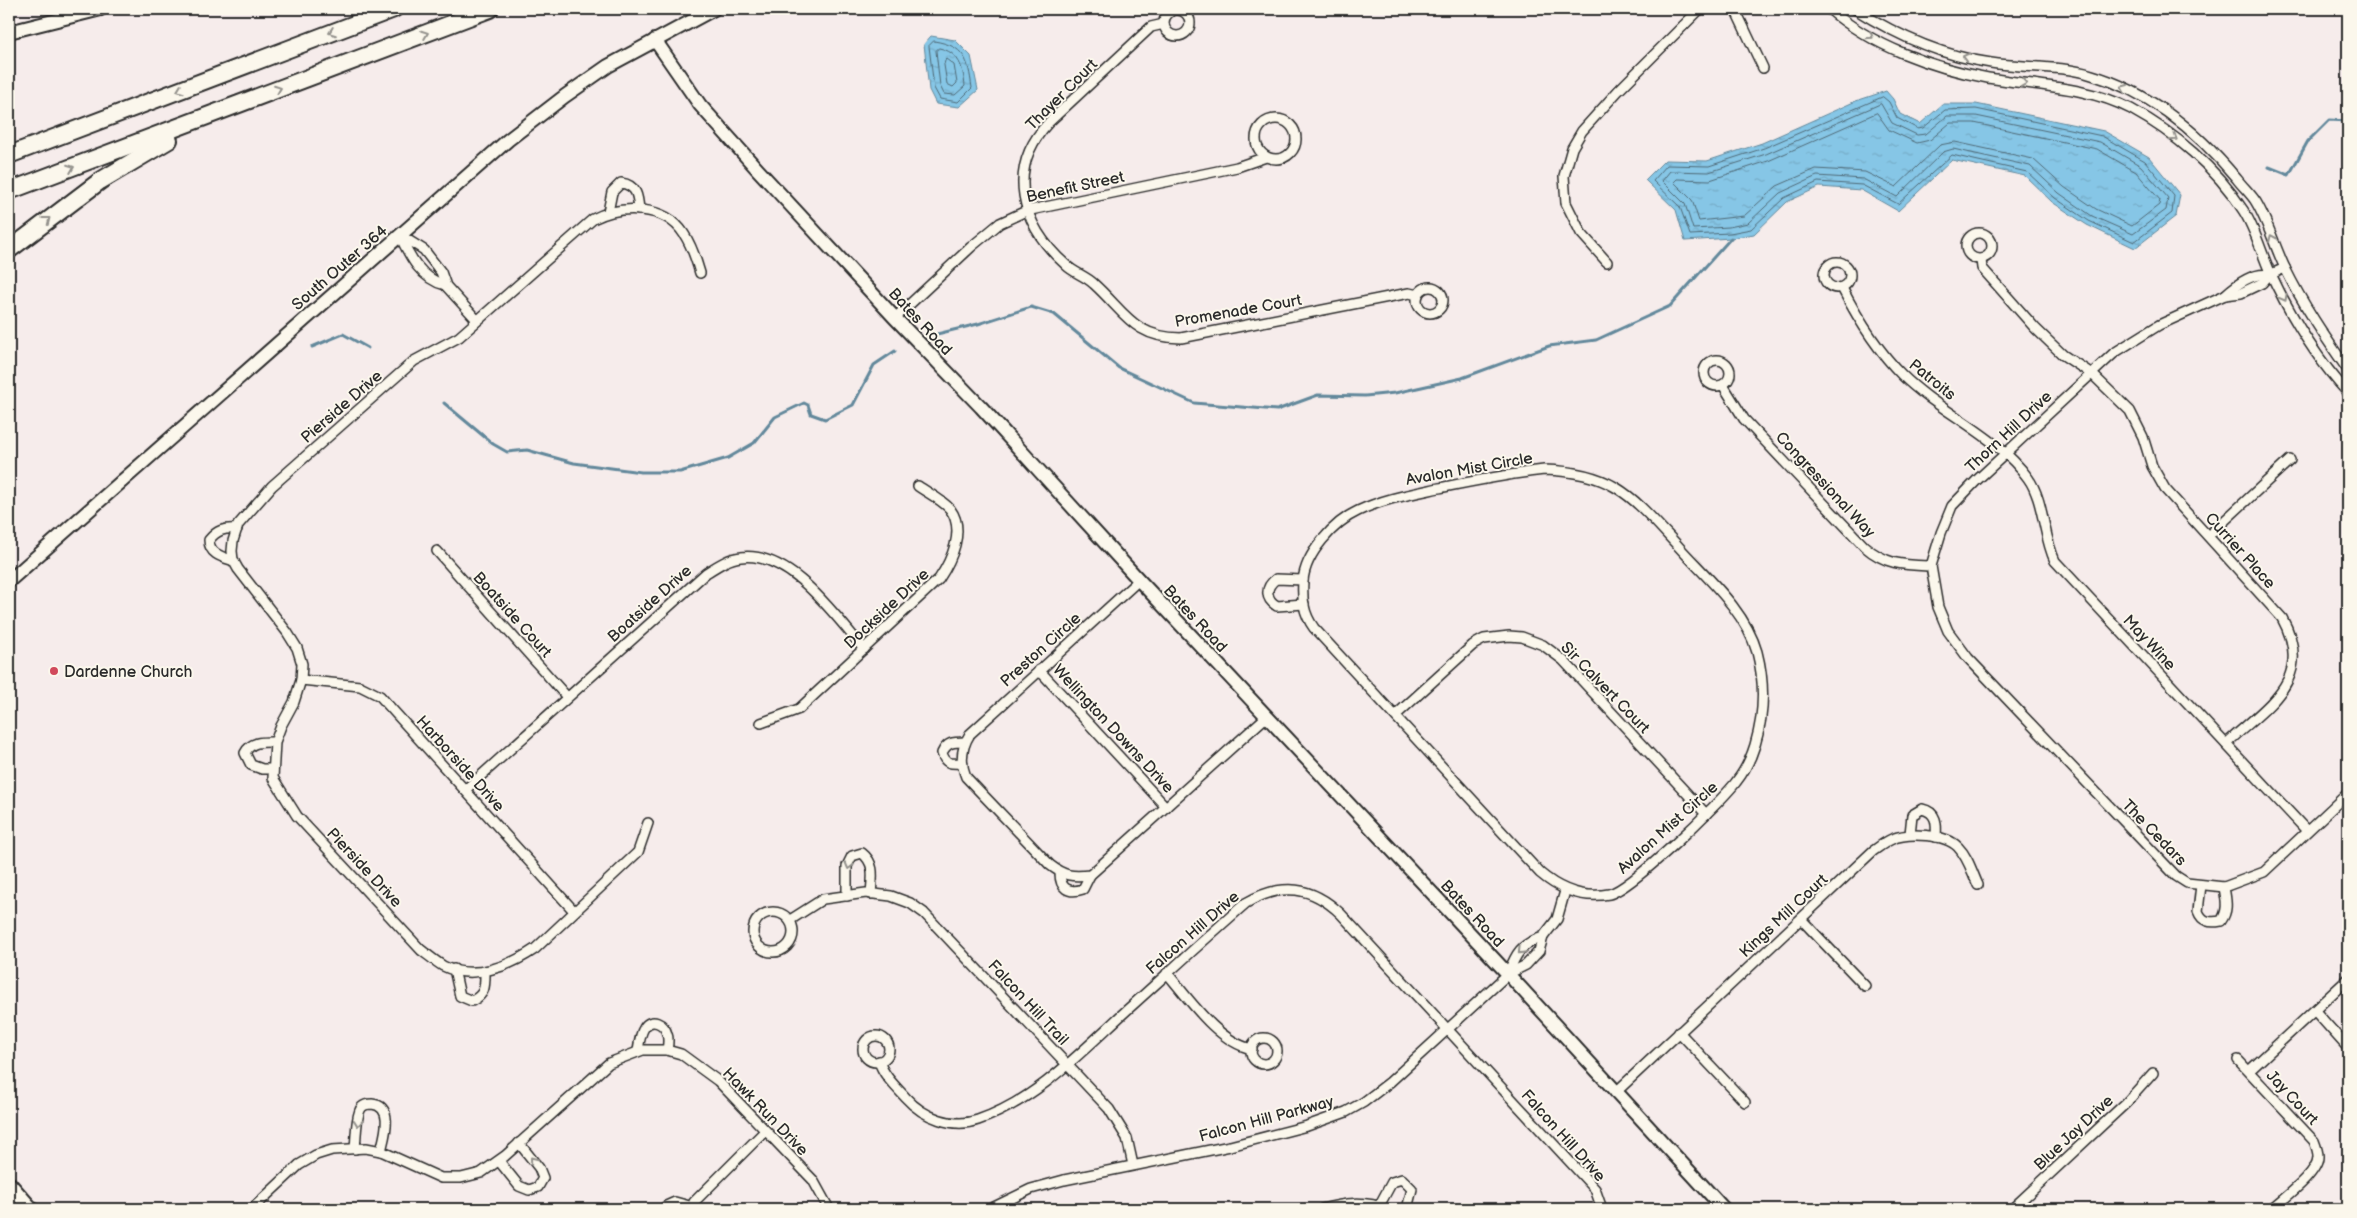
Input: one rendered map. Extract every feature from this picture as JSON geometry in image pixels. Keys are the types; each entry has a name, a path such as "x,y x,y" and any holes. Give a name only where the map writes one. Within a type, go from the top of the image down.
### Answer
{"highway":[{"path":"9,155 394,9"},
{"path":"9,191 490,9"},
{"path":"9,250 100,180 142,154 233,106"}],"main road":[{"path":"9,1184 31,1209"}],"street":[{"path":"9,32 101,9"},
{"name":"South Outer 364","path":"9,581 508,140 608,66 714,9"},
{"path":"1607,262 1581,233 1566,203 1564,176 1572,148 1582,130 1700,9"},
{"path":"1735,9 1762,68"},
{"path":"1830,9 1878,41 1922,61 1986,78 2077,90 2130,109 2185,145 2212,172 2244,210 2270,274 2300,328 2348,393"},
{"path":"1855,9 1885,28 1927,46 1989,63 2068,70 2092,75 2137,93 2195,133 2223,162 2256,203 2285,268 2313,320 2348,370"},
{"name":"Thayer Court","path":"1026,211 1023,189 1027,157 1040,132 1151,27 1164,24"},
{"name":"Bates Road","path":"655,40 700,105 894,318 981,407 1139,580 1508,974 1615,1093 1724,1209"},
{"name":"Benefit Street","path":"894,318 1000,223 1026,211 1237,167 1266,156 1279,159 1291,152 1294,147 1295,134 1293,128 1283,120 1270,120 1260,127 1256,133 1257,146 1266,156"},
{"path":"608,212 612,192 622,183 634,188 638,197 639,210"},
{"name":"Pierside Drive","path":"648,823 638,852 529,953 499,968 485,971 454,969 444,966 421,950 298,816 273,778 274,742 294,702 301,680 302,664 297,648 287,632 250,586 234,561 233,541 237,528 253,505 272,486 414,361 459,337 593,219 608,212 651,211 676,224 683,232 693,251 700,273"},
{"name":"Promenade Court","path":"1026,211 1038,233 1064,264 1088,278 1109,297 1128,319 1150,334 1165,338 1181,338 1409,293 1418,295"},
{"path":"400,235 424,250 441,272 446,284 477,320"},
{"path":"400,235 412,260 432,282 446,284"},
{"name":"Currier Place","path":"1981,260 1982,268 2035,328 2063,355 2092,374 2130,411 2143,437 2152,466 2164,490 2282,618 2291,634 2295,652 2293,672 2282,691 2226,744"},
{"name":"Thorn Hill Drive","path":"1968,658 1948,631 1938,606 1931,566 1952,506 2114,353 2138,337 2225,295 2234,286 2259,273 2270,274 2285,268"},
{"name":"Patroits","path":"1842,288 1861,325 1902,376 2005,454"},
{"name":"Congressional Way","path":"1723,385 1744,418 1877,558 1905,565 1931,566"},
{"name":"May Wine","path":"2005,454 2029,479 2038,503 2045,537 2055,561 2307,831"},
{"path":"2208,536 2290,460"},
{"name":"Avalon Mist Circle","path":"1544,470 1579,473 1596,477 1614,485 1642,507 1739,614 1756,651 1763,696 1755,746 1737,780 1706,814 1621,889 1610,894 1596,895 1565,891 1540,873 1314,628 1305,612 1303,580 1308,563 1329,534 1346,519 1366,507 1400,496 1509,474 1544,470"},
{"name":"Dockside Drive","path":"761,723 798,709 930,589 950,562 955,545 956,526 953,517 949,509 918,486"},
{"path":"234,561 215,553 209,547 209,540 214,533 237,528"},
{"name":"Boatside Court","path":"437,551 567,696"},
{"name":"Boatside Drive","path":"465,790 567,696 706,573 723,563 742,557 775,561 807,586 864,649"},
{"name":"Preston Circle","path":"962,764 946,762 942,753 945,747 953,742 965,742 970,734 1139,580"},
{"path":"1303,580 1276,580 1271,584 1267,592 1270,600 1277,606 1304,604"},
{"name":"Sir Calvert Court","path":"1396,715 1473,645 1495,637 1522,637 1543,645 1563,660 1706,814"},
{"name":"The Cedars","path":"1968,658 2176,876 2187,883 2224,887 2264,872 2348,793"},
{"name":"Wellington Downs Drive","path":"1039,670 1166,807"},
{"name":"Harborside Drive","path":"301,680 360,686 380,696 574,912"},
{"path":"1060,873 1060,884 1065,889 1074,892 1083,890 1090,875 1266,717"},
{"path":"272,769 262,770 250,765 245,753 256,742 274,742"},
{"path":"965,742 962,764 966,777 1060,873 1073,877 1090,875"},
{"path":"1910,834 1912,815 1922,809 1930,811 1935,817 1936,837"},
{"name":"Kings Mill Court","path":"1615,1093 1873,852 1892,839 1910,834 1936,837 1957,845 1965,855 1978,884"},
{"path":"847,896 846,866 852,856 862,853 870,859 873,868 871,894"},
{"path":"2201,885 2198,911 2205,921 2212,923 2221,921 2225,915 2227,905 2224,887"},
{"name":"Falcon Hill Drive","path":"879,1061 892,1082 910,1102 939,1120 954,1123 978,1120 1022,1099 1067,1065 1246,903 1261,894 1292,890 1310,892 1328,902 1341,914 1595,1189 1602,1209"},
{"name":"Falcon Hill Parkway","path":"990,1209 1031,1188 1258,1139 1307,1126 1346,1112 1364,1102 1390,1082 1508,974 1526,964 1539,951 1544,937 1557,919 1565,891"},
{"name":"Falcon Hill Trail","path":"790,920 824,899 871,894 891,896 910,904 930,919 1114,1116 1127,1138 1133,1165"},
{"path":"777,912 790,920 794,930 793,936 786,947 774,952 767,951 757,943 754,937 755,924 764,914 777,912"},
{"path":"1801,919 1865,986"},
{"name":"Falcon Hill Parkway","path":"1508,974 1516,955 1530,942 1544,937"},
{"path":"454,969 460,996 472,1002 481,996 485,989 485,971"},
{"path":"1167,973 1202,1014 1231,1040 1240,1046 1252,1049"},
{"path":"2249,1071 2348,979"},
{"path":"2315,1011 2348,1048"},
{"path":"638,1051 644,1028 649,1023 656,1022 663,1026 668,1035 668,1050"},
{"path":"1679,1032 1744,1102"},
{"name":"Hawk Run Drive","path":"252,1209 300,1165 316,1154 332,1150 366,1148 381,1151 441,1178 461,1178 481,1173 499,1161 609,1062 638,1051 668,1050 691,1060 718,1081 813,1180 829,1209"},
{"name":"Jay Court","path":"2238,1060 2314,1141 2319,1158 2314,1170 2272,1209"},
{"name":"Blue Jay Drive","path":"2012,1209 2126,1104 2153,1074"},
{"path":"355,1149 359,1113 361,1107 367,1104 377,1105 384,1112 387,1121 381,1151"},
{"path":"665,1209 666,1206 675,1202 693,1208 694,1202 765,1131"},
{"path":"499,1161 519,1186 528,1190 538,1187 543,1178 539,1168 519,1143"},
{"path":"1322,1209 1352,1203 1370,1203 1382,1208 1392,1182 1402,1179 1412,1188 1407,1209"}],"water":[{"path":"931,36 955,40 971,56 978,90 959,107 936,104 929,90 924,44"},
{"path":"1886,91 1893,99 1900,114 1920,124 1943,104 1976,104 2104,131 2149,157 2180,195 2176,216 2135,248 2087,225 2052,202 2025,176 1952,160 1898,211 1861,190 1819,187 1787,202 1754,234 1731,238 1685,241 1676,210 1645,180 1665,160 1707,161 1762,143 1856,101"}],"waterway":[{"path":"2269,167 2289,175 2308,141 2329,120 2348,121"},
{"path":"937,334 978,324 1031,307 1054,314 1119,368 1194,403 1277,410 1318,395 1365,396 1395,393 1462,378 1549,346 1596,340 1670,306 1731,238"},
{"path":"312,347 343,334 368,348"},
{"path":"444,403 493,444 507,452 527,450 574,463 641,472 680,472 728,458 754,443 775,417 804,403 808,405 811,414 825,419 853,405 874,365 895,351"}],"place":[{"name":"Dardenne Church","path":"54,671"}]}
